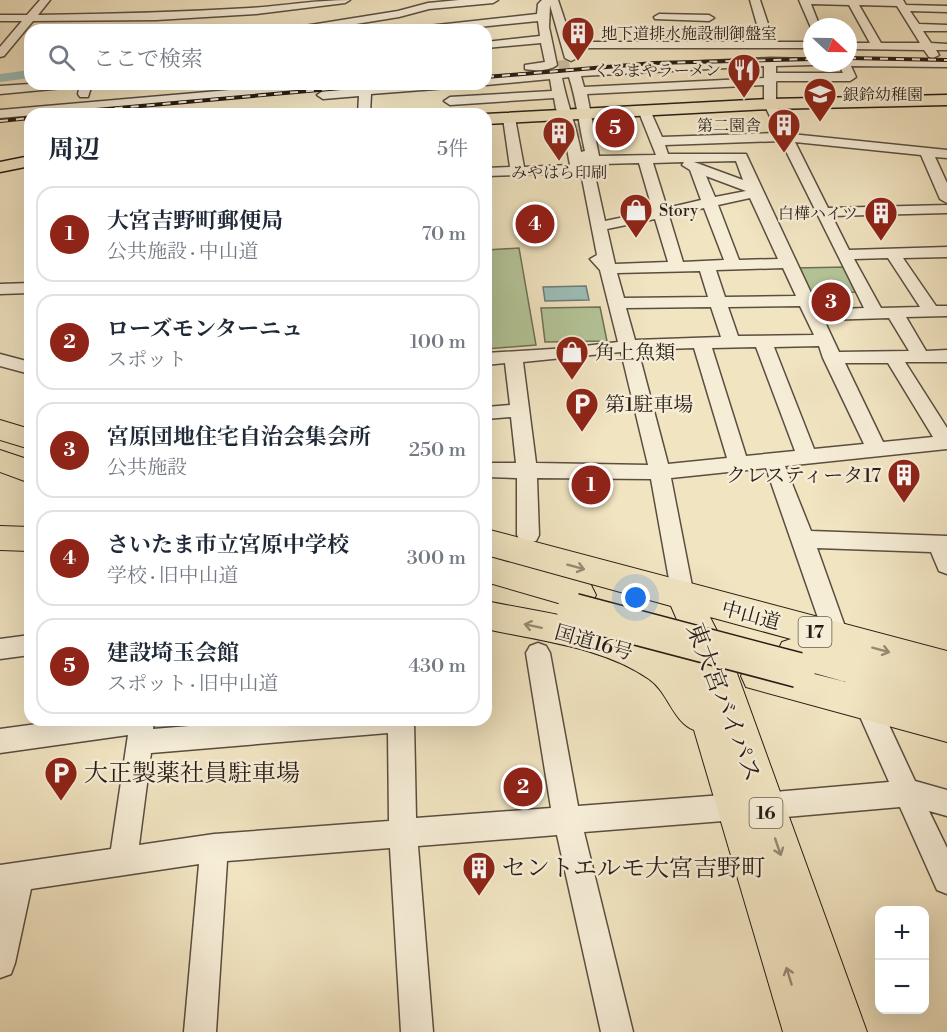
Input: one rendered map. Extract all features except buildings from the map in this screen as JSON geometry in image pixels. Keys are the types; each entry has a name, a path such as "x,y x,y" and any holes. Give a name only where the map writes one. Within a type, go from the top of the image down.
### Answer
{"highway":[{"path":"0,408 24,414"},
{"path":"0,430 24,437"},
{"path":"0,440 24,447"},
{"path":"0,538 24,539"},
{"name":"中山道","path":"492,544 947,667"},
{"path":"0,558 24,559"},
{"path":"492,571 576,603"},
{"name":"中山道","path":"496,588 576,603 796,661 947,710"},
{"path":"618,647 654,634 679,607 682,596"},
{"name":"東大宮バイパス","path":"682,596 749,806 807,1032"},
{"name":"国道16号","path":"492,616 618,647 651,660 667,671 682,688 723,759"},
{"name":"17","path":"796,661 947,693"},
{"path":"703,662 947,725"},
{"name":"東大宮バイパス","path":"703,662 723,759 749,806 843,1032"}],"main road":[{"path":"492,119 574,112 947,100"},
{"path":"0,167 24,162"}],"street":[{"path":"26,24 45,0"},
{"path":"324,24 410,5 493,0"},
{"path":"562,70 558,94 562,109 574,112 585,108 580,91 562,70 546,39 543,4 549,1 568,0"},
{"path":"755,0 769,45"},
{"path":"0,18 123,17 156,13 256,11 305,3 340,1 335,15"},
{"path":"492,80 562,70 572,64 568,45 549,1"},
{"path":"549,1 562,70 574,112 589,139 589,158 608,268 626,346 660,472 682,596"},
{"path":"811,18 804,1 901,4 947,9"},
{"path":"443,2 450,24"},
{"path":"852,2 877,46"},
{"path":"305,3 306,24"},
{"path":"901,4 928,47 943,64 947,75"},
{"path":"272,23 275,9"},
{"path":"155,24 156,13"},
{"path":"119,24 123,17"},
{"path":"484,24 543,17"},
{"path":"10,46 24,26"},
{"path":"568,45 662,26 711,27 769,45 803,45"},
{"path":"662,26 711,27"},
{"path":"915,27 947,28"},
{"path":"0,36 10,46"},
{"path":"10,46 24,38"},
{"path":"492,44 546,39"},
{"path":"857,46 947,47"},
{"path":"770,61 770,105 875,313"},
{"path":"492,71 803,62"},
{"path":"857,62 943,64"},
{"path":"580,91 771,79 850,77 848,72"},
{"path":"0,79 24,76"},
{"path":"0,90 24,88"},
{"path":"146,108 147,90"},
{"path":"151,108 241,90"},
{"path":"159,108 386,90"},
{"path":"448,90 450,107 558,94"},
{"path":"364,108 365,92"},
{"path":"645,110 666,158 755,191"},
{"path":"574,112 572,139 596,256 608,268 788,263"},
{"path":"0,114 24,113"},
{"path":"509,118 518,171"},
{"path":"0,124 24,122"},
{"path":"657,141 786,136 947,154"},
{"path":"572,139 589,139"},
{"path":"926,152 947,199"},
{"path":"589,158 741,157 832,358 876,448"},
{"path":"589,158 615,256 608,268"},
{"path":"645,159 677,267"},
{"path":"696,168 733,264"},
{"path":"492,172 578,169"},
{"path":"608,225 755,191"},
{"path":"825,212 947,209"},
{"path":"892,254 940,311"},
{"path":"844,255 946,254"},
{"path":"706,265 731,342"},
{"path":"0,289 24,288"},
{"path":"616,303 720,303 875,313 940,311"},
{"path":"896,313 921,357"},
{"path":"492,359 568,354 626,346 824,340"},
{"path":"764,341 806,455"},
{"path":"701,342 738,462"},
{"path":"832,358 947,356"},
{"path":"513,357 527,469 528,535"},
{"path":"492,470 660,472 738,462 947,442 893,357"},
{"path":"0,360 24,366"},
{"path":"492,412 520,410"},
{"path":"772,459 803,539 837,638"},
{"path":"803,539 943,544 947,565"},
{"path":"0,649 24,646"},
{"path":"538,653 567,820 617,1032"},
{"path":"866,703 947,880"},
{"path":"0,741 141,728 206,726"},
{"path":"401,726 403,834 417,1032"},
{"path":"123,860 141,728"},
{"path":"0,963 9,877 214,848 906,793 947,803"},
{"path":"200,1032 214,848"}],"green space":[{"path":"519,248 536,345 492,349 492,250"},
{"path":"846,267 860,292 807,293 795,268"},
{"path":"600,307 607,341 545,342 541,308"},
{"path":"152,726 277,726 155,737"}],"water":[{"path":"586,286 589,300 545,301 543,287"}],"waterway":[{"path":"0,78 24,75"}],"tunnel":[{"path":"563,60 566,77"},
{"path":"573,107 577,126"},
{"path":"577,124 584,155"}],"railway":[{"path":"857,58 947,60"},
{"path":"492,76 654,63 803,59"},
{"path":"118,108 319,90"},
{"path":"0,121 24,119"}],"place":[{"name":"地下道排水施設制御盤室","path":"578,62"},
{"name":"くるまやラーメン","path":"744,99"},
{"name":"銀鈴幼稚園","path":"820,123"},
{"name":"建設埼玉会館","path":"615,128"},
{"name":"第二園舎","path":"784,154"},
{"name":"みやはら印刷","path":"559,162"},
{"name":"さいたま市立宮原中学校","path":"535,224"},
{"name":"Story","path":"636,239"},
{"name":"白樺ハイツ","path":"881,242"},
{"name":"宮原団地住宅自治会集会所","path":"831,302"},
{"name":"角上魚類","path":"572,381"},
{"name":"第1駐車場","path":"582,433"},
{"name":"大宮吉野町郵便局","path":"591,485"},
{"name":"クレスティータ17","path":"904,504"},
{"name":"ローズモンターニュ","path":"523,787"},
{"name":"大正製薬社員駐車場","path":"61,802"},
{"name":"セントエルモ大宮吉野町","path":"479,897"}]}
